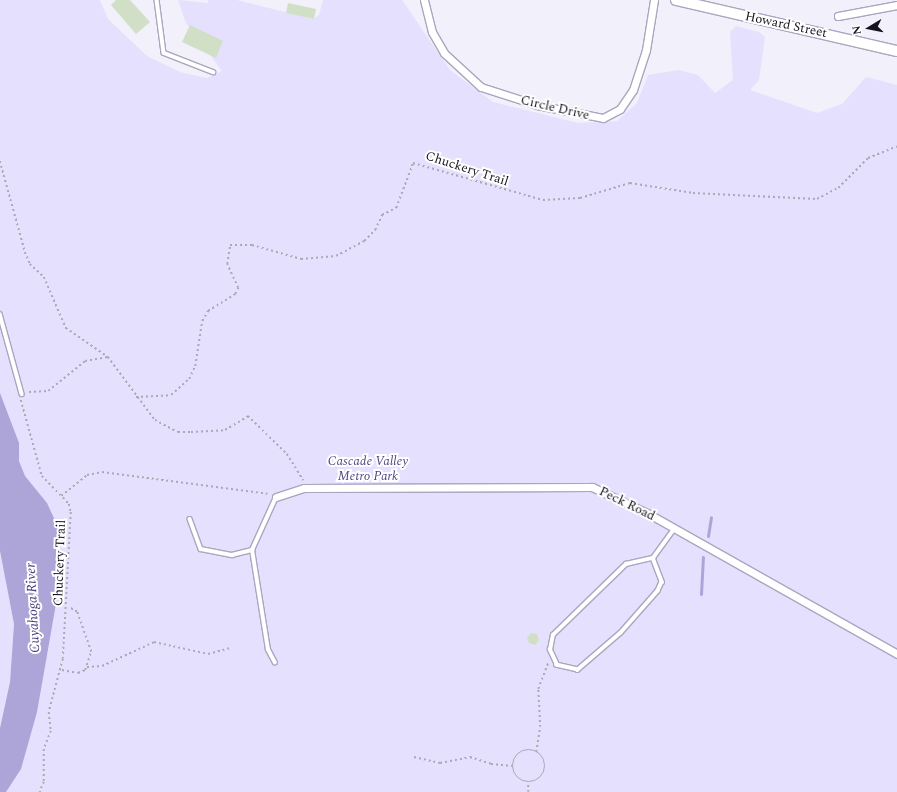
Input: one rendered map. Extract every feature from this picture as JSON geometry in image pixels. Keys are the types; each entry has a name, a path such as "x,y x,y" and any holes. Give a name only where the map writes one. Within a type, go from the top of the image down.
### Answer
{"main road":[{"name":"Howard Street","path":"676,0 698,2 897,51"}],"street":[{"name":"Circle Drive","path":"424,0 432,32 444,53 481,87 536,105 603,118 620,109 633,90 646,50 654,0"},
{"path":"838,16 897,6"},
{"name":"Peck Road","path":"276,497 304,488 584,486 616,496 897,654"}],"lane":[{"path":"157,0 164,53 213,72"},
{"path":"0,314 22,394"},
{"path":"275,663 268,650 252,550 276,497"},
{"path":"190,519 201,549 232,555 252,550"},
{"path":"653,558 662,582 658,591 607,648 578,670 563,669 553,659 551,641 558,631 626,564 653,558 674,528"}],"path":[{"name":"Chuckery Trail","path":"136,396 171,395 189,378 195,366 202,321 208,311 235,294 238,288 227,264 230,245 252,245 294,258 336,256 364,241 375,230 380,217 396,208 413,163 543,200 580,198 630,183 693,193 817,200 838,188 868,158 897,146"},
{"path":"0,161 30,264 44,277 66,328 108,357 155,420 178,432 225,430 248,416 293,461 304,488"},
{"path":"22,394 48,391 85,361 108,357"},
{"name":"Chuckery Trail","path":"22,394 33,454 42,476 61,496 71,512 67,607 62,670 49,712 50,731 44,749 44,782 40,792"},
{"path":"61,496 86,475 102,472 245,490 276,497"},
{"path":"67,607 72,607 82,624 91,652 87,667"},
{"path":"62,670 78,673 87,667 102,666 154,642 208,654 231,648"},
{"path":"536,752 518,753 513,766 519,778 528,782 537,779 544,767 536,752 540,727 538,689 546,666 553,659"},
{"path":"414,757 440,763 470,757 491,764 513,766"},
{"path":"528,782 528,792"}],"green space":[{"name":"Cascade Valley Metro Park","path":"0,0 100,0 108,19 147,56 180,72 207,78 222,71 186,23 178,0 208,3 208,0 237,0 313,19 319,15 323,0 402,0 450,70 493,102 578,123 617,121 637,103 648,75 678,70 698,75 715,93 733,80 730,32 736,26 759,32 765,37 759,80 750,90 817,113 842,104 866,77 897,85 897,792 2,792 50,531 0,429"},
{"path":"0,551 14,624 10,682 0,728"}],"water":[{"name":"Cuyahoga River","path":"0,393 19,443 19,461 25,476 47,503 58,527 60,581 37,712 21,769 6,792 0,792 0,728 10,682 14,624 0,551"}],"building":[{"path":"116,0 130,0 150,22 136,34 111,5"},
{"path":"288,3 316,9 314,19 286,13"},
{"path":"190,25 223,41 216,58 182,42"},
{"path":"531,633 537,634 539,640 535,645 529,643 527,638"}],"waterway":[{"path":"708,536 711,517"},
{"path":"701,594 703,557"}]}
